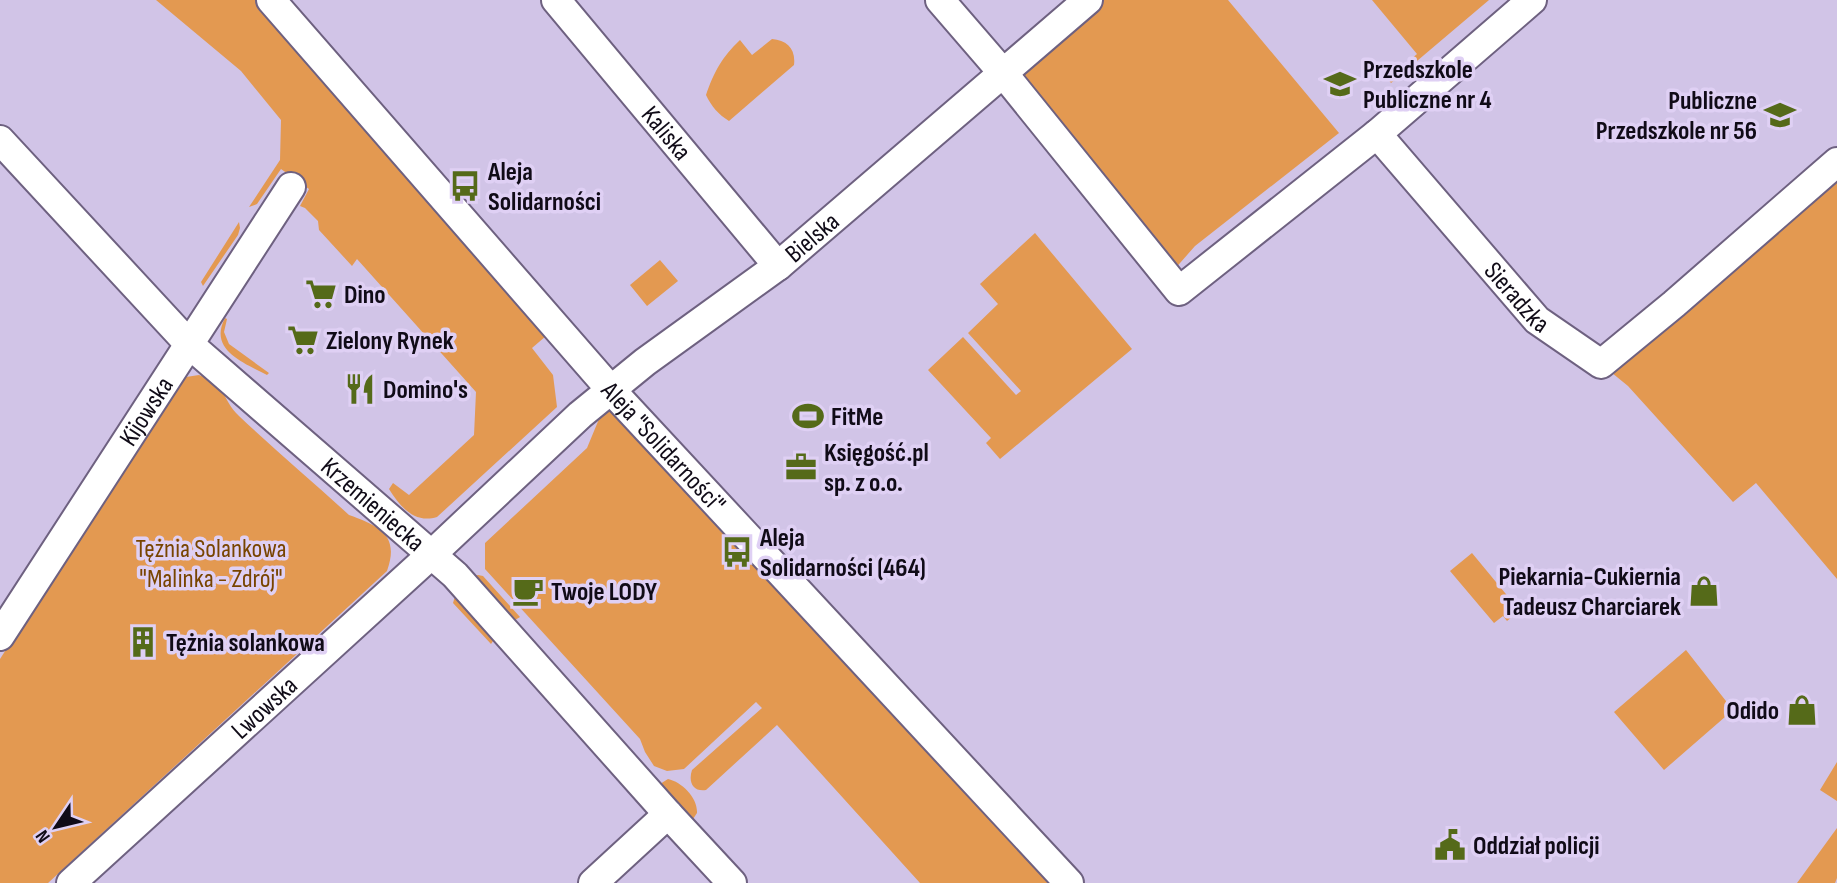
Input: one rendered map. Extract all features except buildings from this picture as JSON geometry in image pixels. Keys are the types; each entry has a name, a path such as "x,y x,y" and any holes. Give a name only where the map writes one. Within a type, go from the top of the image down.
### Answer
{"street":[{"name":"Aleja \"Solidarności\"","path":"271,0 611,390 1069,883"},
{"name":"Kaliska","path":"555,0 778,267"},
{"path":"940,0 1003,73 1179,291 1377,134 1532,0"},
{"name":"Bielska","path":"611,390 664,348 778,267 1088,0"},
{"name":"Sieradzka","path":"1377,134 1537,320 1601,364 1837,162"},
{"name":"Krzemieniecka","path":"0,140 189,344 455,575 732,883"},
{"name":"Kijowska","path":"0,636 291,187"},
{"name":"Lwowska","path":"71,883 432,554 579,415 611,390"},
{"path":"593,883 668,814"}],"green space":[{"path":"156,0 255,0 546,336 532,348 553,375 557,407 437,517 429,519 415,516 398,502 389,489 393,483 409,495 474,435 476,392 357,259 352,266 319,230 318,221 300,206 309,189 281,169 257,204 249,207 280,160 281,120 241,71"},
{"path":"1088,0 1228,0 1339,133 1195,246 1173,271 1008,68"},
{"path":"1372,0 1489,0 1391,83 1388,79 1417,54"},
{"path":"772,39 789,46 794,54 794,65 729,121 716,110 706,95 716,72 723,59 740,40 752,55"},
{"path":"1837,162 1837,579 1756,483 1733,502 1628,386 1601,364"},
{"path":"239,222 238,235 203,286 201,282"},
{"path":"1035,233 1132,349 1000,459 986,443 991,438 928,370 963,337 1016,395 1021,391 968,333 998,304 980,284"},
{"path":"660,260 678,281 647,306 630,285"},
{"path":"225,318 224,332 229,344 269,373 267,375 239,360 225,347 221,339 221,329"},
{"name":"Tężnia Solankowa \"Malinka - Zdrój\"","path":"199,375 215,383 239,416 349,515 369,523 384,534 391,549 387,571 48,883 0,883 0,659 178,382 186,377"},
{"path":"611,390 1069,883 920,883 777,725 706,790 695,788 691,782 692,770 762,708 756,702 684,769 667,771 654,766 640,739 485,569 485,543 587,448"},
{"path":"1472,553 1515,605 1508,610 1512,617 1507,621 1503,616 1494,623 1450,571"},
{"path":"474,576 483,576 520,617 511,619"},
{"path":"456,593 494,636 491,644 453,603"},
{"path":"1686,650 1733,710 1664,770 1614,712"},
{"path":"1837,762 1837,801 1820,790"},
{"path":"668,779 679,783 692,796 697,807 693,819 660,784"},
{"path":"1837,828 1835,883 1797,883"}],"place":[{"name":"Przedszkole Publiczne nr 4","path":"1340,84"},
{"name":"Publiczne Przedszkole nr 56","path":"1780,115"},
{"name":"Aleja Solidarności","path":"465,186"},
{"name":"Dino","path":"321,294"},
{"name":"Zielony Rynek","path":"303,340"},
{"name":"Domino's","path":"360,389"},
{"name":"FitMe","path":"808,416"},
{"name":"Księgość.pl sp. z o.o.","path":"801,467"},
{"name":"Aleja Solidarności (464)","path":"737,552"},
{"name":"Twoje LODY","path":"528,591"},
{"name":"Piekarnia-Cukiernia Tadeusz Charciarek","path":"1704,591"},
{"name":"Tężnia solankowa","path":"143,642"},
{"name":"Odido","path":"1802,710"},
{"name":"Oddział policji","path":"1450,845"}]}
